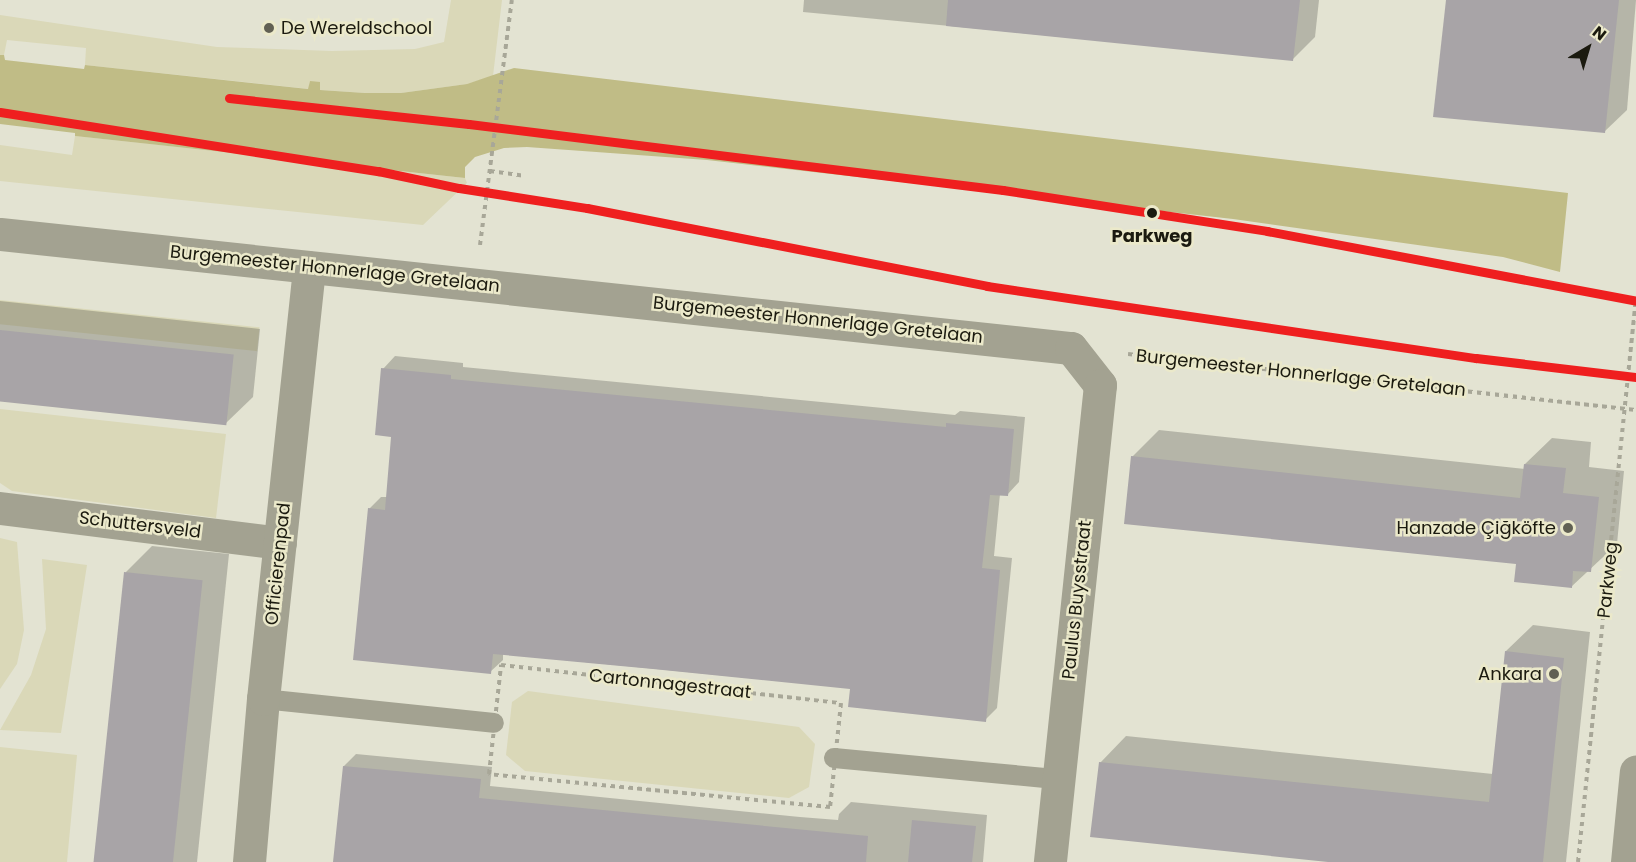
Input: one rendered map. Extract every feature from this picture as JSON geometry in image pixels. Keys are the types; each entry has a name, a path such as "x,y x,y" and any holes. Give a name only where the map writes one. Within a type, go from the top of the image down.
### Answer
{"street":[{"name":"Burgemeester Honnerlage Gretelaan","path":"0,234 1071,348"},
{"name":"Officierenpad","path":"249,862 263,699 309,267"},
{"name":"Paulus Buysstraat","path":"1050,862 1100,385 1071,348"},
{"name":"Schuttersveld","path":"0,508 280,543"},
{"path":"1627,862 1636,771"}],"lane":[{"path":"263,699 494,723"},
{"path":"834,758 1058,779"}],"path":[{"path":"475,284 513,0"},
{"path":"490,171 524,176"},
{"name":"Parkweg","path":"1578,862 1636,298"},
{"name":"Burgemeester Honnerlage Gretelaan","path":"1071,348 1636,410"},
{"name":"Cartonnagestraat","path":"501,665 841,703 830,807 489,774 494,723 501,665"}],"shaded area":[{"path":"451,0 502,0 493,76 467,84 401,93 365,93 320,90 310,81 309,89 85,65 86,48 7,40 4,55 0,55 0,15 217,47 332,51 415,49 444,42"},
{"path":"0,55 4,55 5,60 84,69 85,65 308,89 310,81 320,82 320,90 365,93 401,93 467,84 514,68 1568,193 1560,272 1503,257 1233,219 707,160 527,147 504,148 475,157 465,167 465,178 75,136 75,133 0,124"},
{"path":"75,136 465,178 467,183 423,225 0,181 0,145 72,155"},
{"path":"0,300 260,327 257,351 0,324"},
{"path":"0,409 226,434 216,518 12,491 0,483"},
{"path":"0,538 17,542 24,630 17,664 0,689"},
{"path":"42,559 87,565 61,733 0,730 31,675 46,629"},
{"path":"528,691 799,727 815,744 809,787 789,798 525,771 506,755 512,702"},
{"path":"0,747 77,755 67,862 0,862"}],"building":[{"path":"948,0 1300,0 1293,61 946,26"},
{"path":"1446,0 1619,0 1605,133 1433,117"},
{"path":"0,330 234,355 226,425 0,401"},
{"path":"381,368 451,375 451,379 946,427 946,423 1014,429 1008,496 990,495 982,568 1000,570 986,722 848,707 850,689 653,669 493,654 491,674 353,660 368,508 385,510 391,437 375,435"},
{"path":"1131,456 1520,498 1524,464 1566,468 1563,493 1599,497 1591,572 1573,571 1572,588 1514,582 1516,564 1124,524"},
{"path":"124,572 203,580 173,862 94,862"},
{"path":"1505,651 1564,658 1543,862 1328,862 1090,837 1099,762 1489,802"},
{"path":"343,766 481,779 479,798 868,836 866,862 333,862"},
{"path":"912,820 976,826 972,862 908,862"}],"transit line":[{"path":"229,98 469,124 1003,190 1267,231 1636,301"},
{"path":"0,112 378,171 459,188 587,208 987,286 1476,358 1636,377"}],"place":[{"name":"De Wereldschool","path":"269,28"},
{"name":"Parkweg","path":"1152,213"},
{"name":"Hanzade Çiğköfte","path":"1568,528"},
{"name":"Ankara","path":"1554,674"}]}
